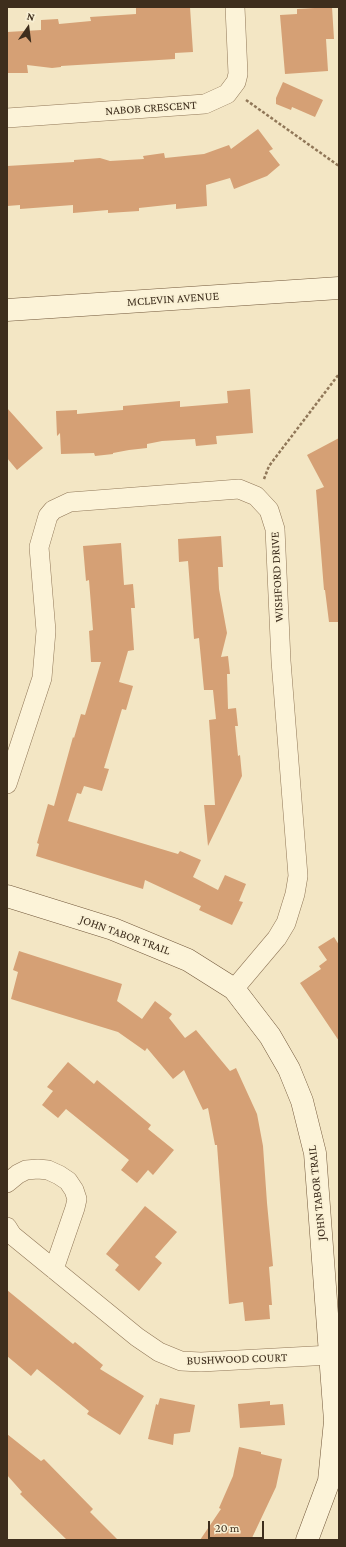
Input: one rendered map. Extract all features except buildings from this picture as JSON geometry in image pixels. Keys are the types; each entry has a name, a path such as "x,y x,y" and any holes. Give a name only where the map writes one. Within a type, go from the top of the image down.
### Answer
{"street":[{"path":"231,89 236,82 238,74 235,7"},
{"name":"NABOB CRESCENT","path":"7,118 205,104 227,94 231,89"},
{"name":"MCLEVIN AVENUE","path":"7,310 339,288"},
{"name":"WISHFORD DRIVE","path":"7,784 42,678 46,632 39,547 48,516 53,510 70,502 239,489 256,496 269,510 275,529 281,661 298,876 295,894 286,923 277,938 234,989"},
{"name":"JOHN TABOR TRAIL","path":"7,896 113,929 188,960 234,989 270,1036 289,1068 302,1101 315,1153 335,1421 329,1481 307,1540"},
{"path":"7,1183 18,1174 26,1170 48,1170 68,1181 74,1190 76,1199 74,1214 54,1269"},
{"name":"BUSHWOOD COURT","path":"7,1227 12,1235 137,1337 159,1352 181,1361 216,1361 331,1354"}],"path":[{"path":"231,89 339,166"},
{"path":"256,496 266,476 269,466 339,374"}]}
